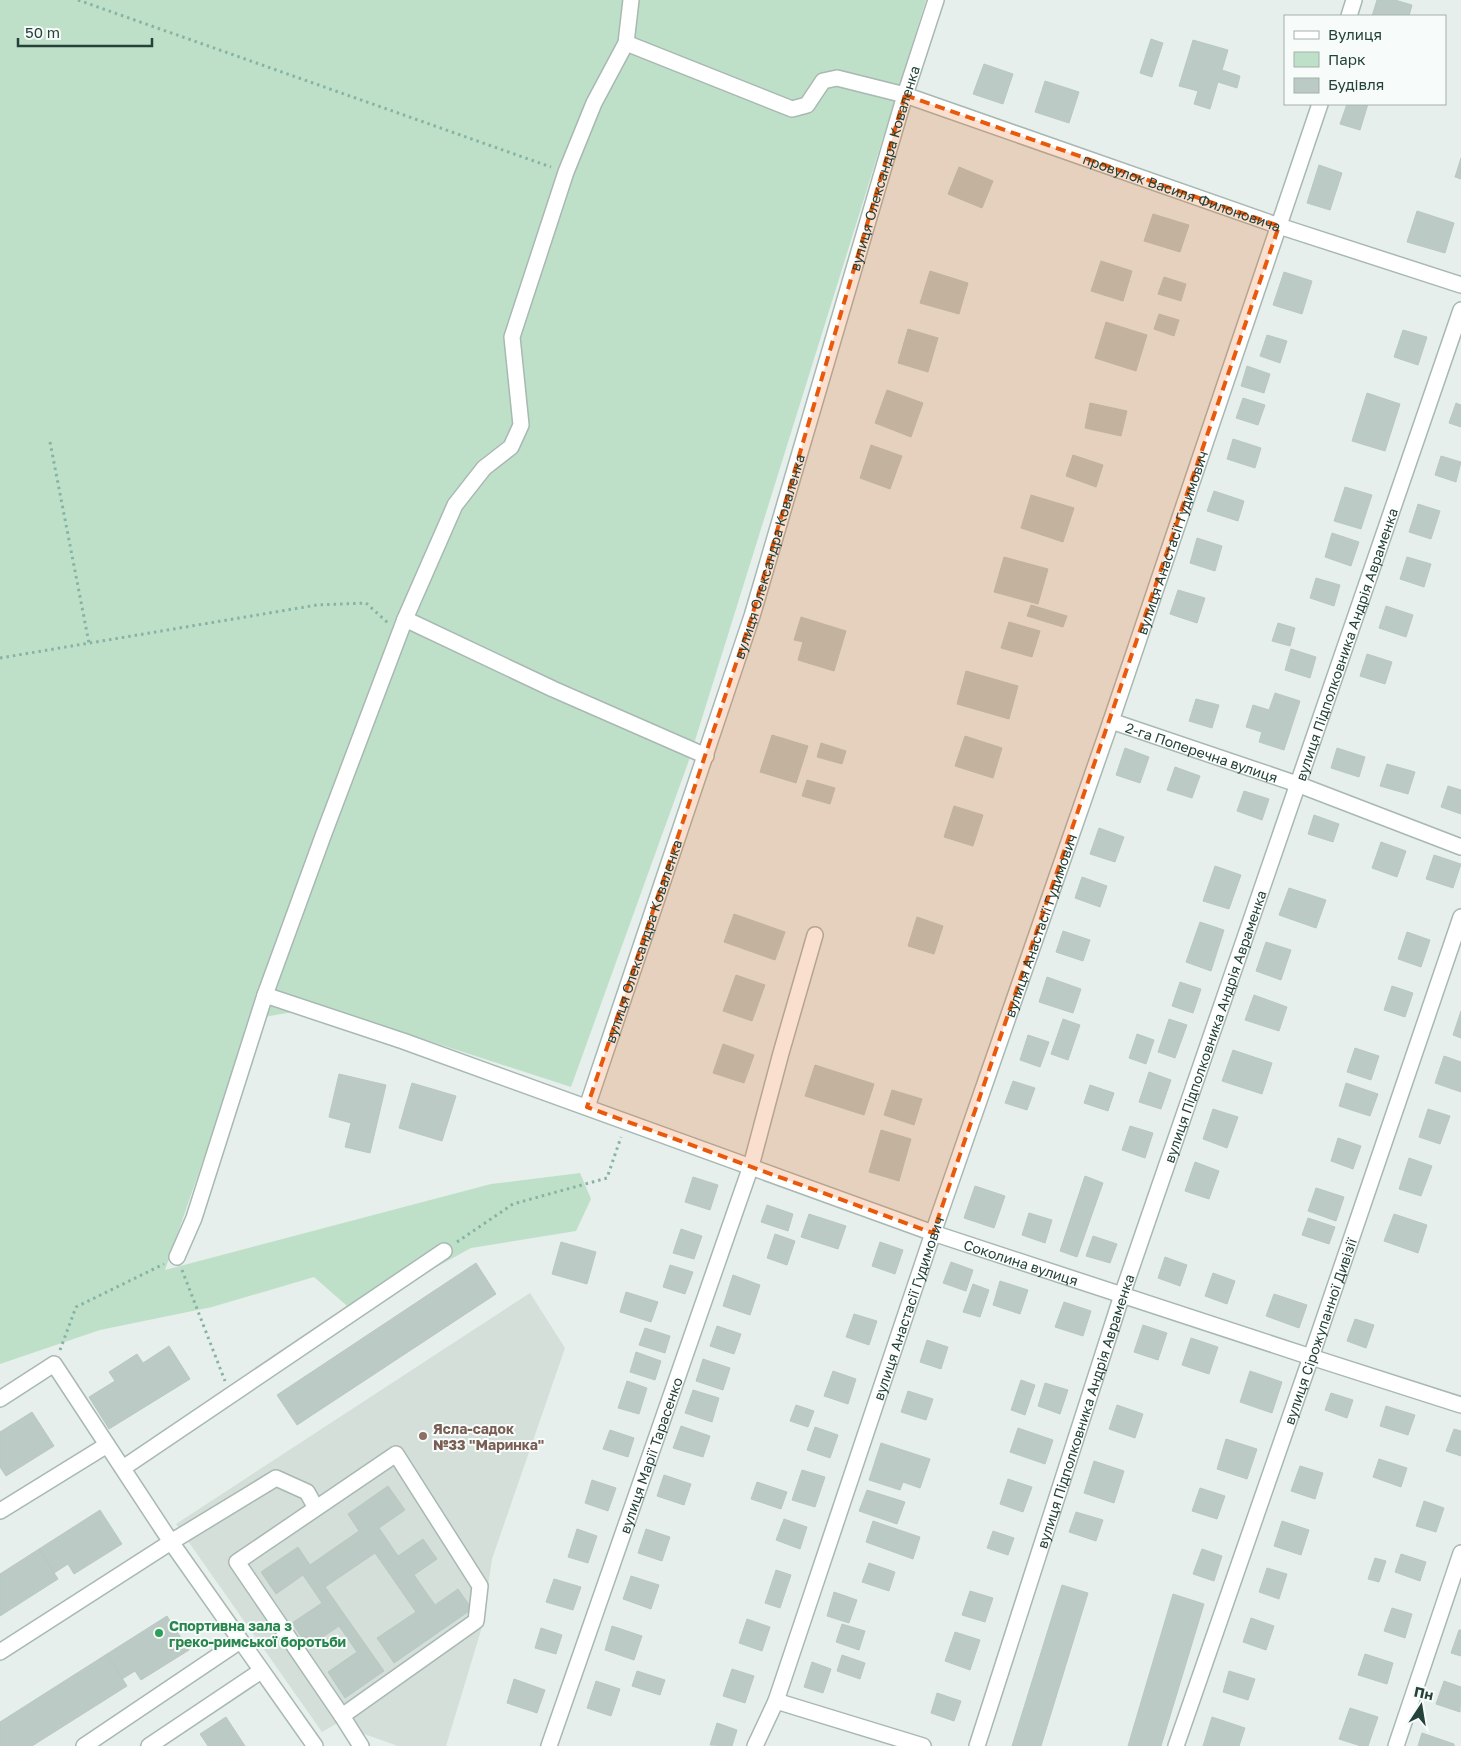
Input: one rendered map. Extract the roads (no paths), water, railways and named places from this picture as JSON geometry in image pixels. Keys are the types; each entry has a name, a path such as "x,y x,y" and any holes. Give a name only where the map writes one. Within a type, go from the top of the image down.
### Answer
{"street":[{"path":"177,1257 194,1218 265,995 402,626 455,505 484,468 512,447 522,425 512,337 566,172 594,103 626,43 631,0"},
{"name":"вулиця Олександра Коваленка","path":"587,1107 752,616 905,95 936,0"},
{"path":"1348,15 1354,0"},
{"name":"провулок Василя Филоновича","path":"626,43 792,109 807,105 823,81 837,78 905,95 1280,226 1461,285"},
{"name":"вулиця Анастасії Гудимович","path":"755,1746 776,1701 933,1233 1111,721 1320,105"},
{"name":"вулиця Підполковника Андрія Авраменка","path":"977,1746 1122,1295 1461,310"},
{"path":"402,626 706,756"},
{"name":"2-га Поперечна вулиця","path":"1111,721 1298,784 1461,848"},
{"name":"вулиця Сірожупанної Дивізії","path":"1176,1746 1461,917"},
{"name":"вулиця Марії Тарасенко","path":"549,1746 751,1166 815,935"},
{"name":"Соколина вулиця","path":"265,995 403,1041 933,1233 1461,1405"},
{"path":"123,1468 444,1251"},
{"path":"3,1394 54,1364 171,1542 315,1746"},
{"path":"0,1511 107,1445"},
{"path":"342,1716 476,1621 480,1586 396,1454 237,1562 361,1746"},
{"path":"0,1652 171,1542 276,1478 307,1492 316,1508"},
{"path":"1396,1746 1461,1553"},
{"path":"84,1746 240,1640"},
{"path":"149,1746 261,1671"},
{"path":"776,1701 919,1746"}],"place":[{"name":"Ясла-садок №33 \"Маринка\"","path":"423,1436"},
{"name":"Спортивна зала з греко-римської боротьби","path":"159,1633"}]}
